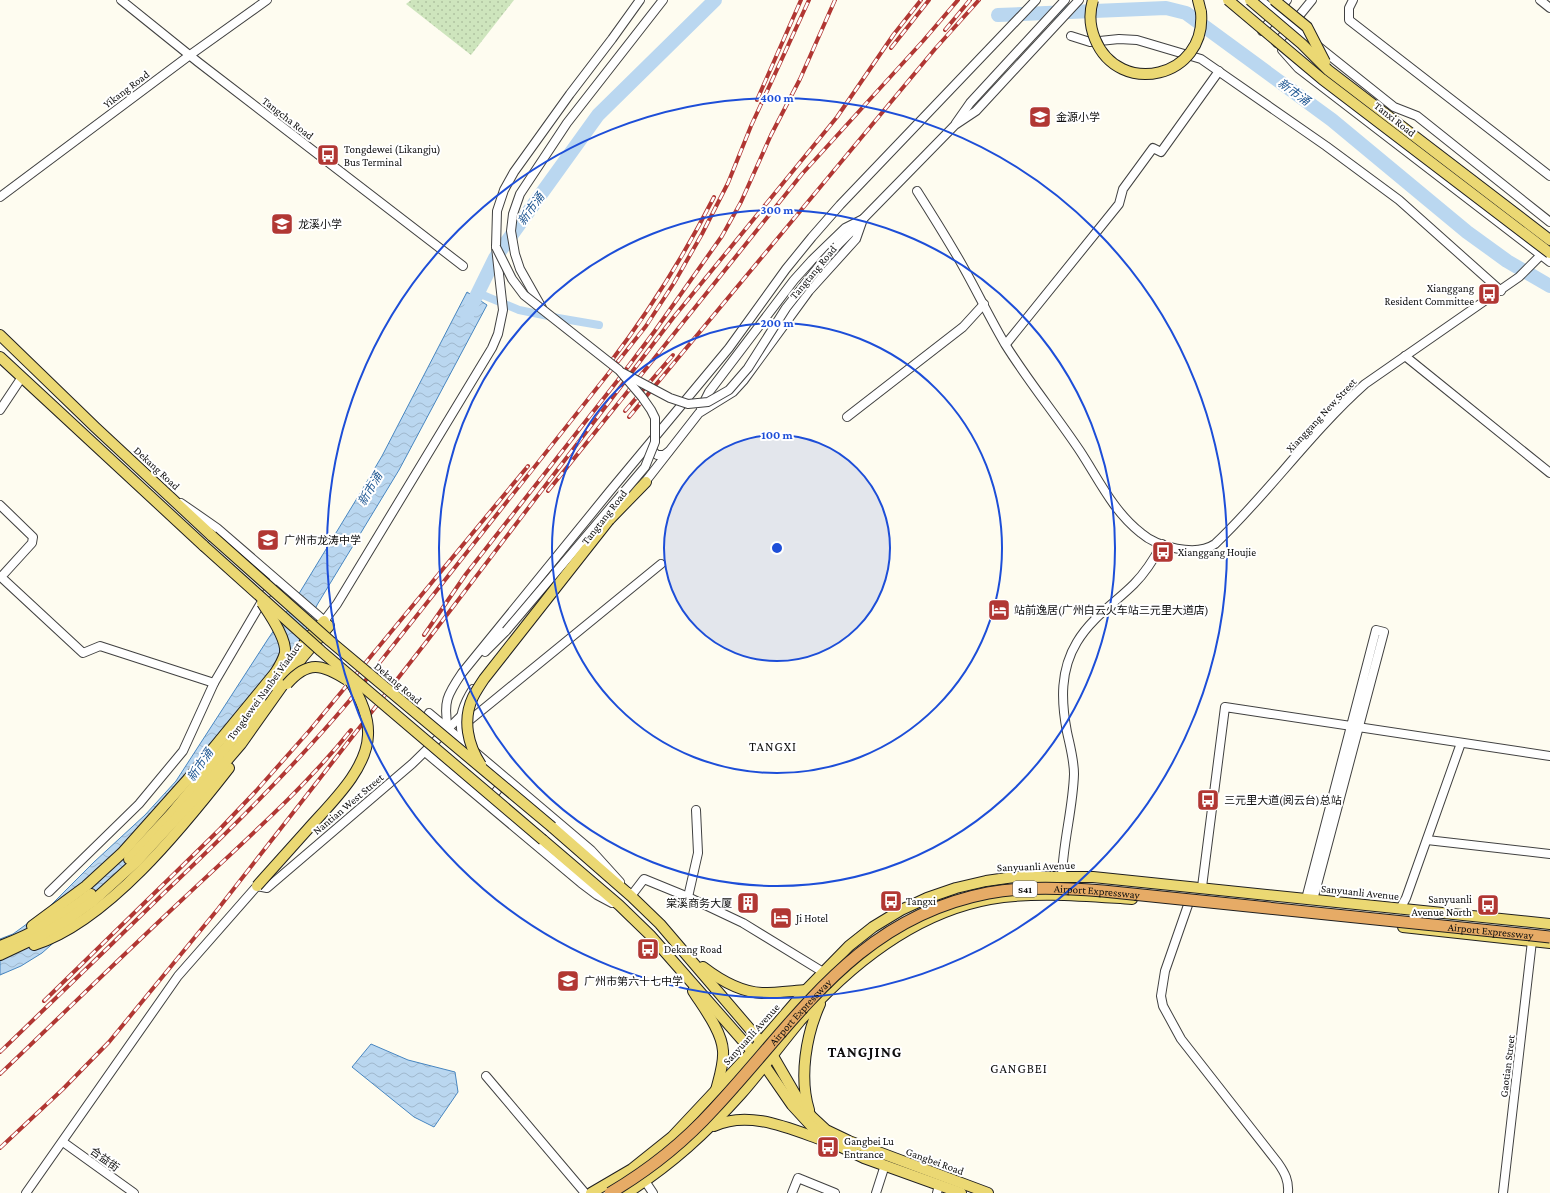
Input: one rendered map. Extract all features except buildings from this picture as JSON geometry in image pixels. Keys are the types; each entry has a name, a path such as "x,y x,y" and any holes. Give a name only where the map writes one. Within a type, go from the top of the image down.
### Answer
{"highway":[{"name":"Airport Expressway","path":"610,1193 649,1167 689,1135 723,1100 820,989 858,953 902,924 933,909 960,900 989,893 1019,889 1056,888 1103,891 1550,937"}],"main road":[{"path":"1093,0 1091,16 1092,26 1097,43 1104,53 1117,66 1132,72 1145,74 1154,73 1175,66 1187,58 1194,49 1198,41 1202,22 1198,0"},
{"name":"Tanxi Road","path":"1228,0 1322,79 1545,254"},
{"name":"Tanxi Road","path":"1250,0 1302,44 1328,70 1550,240"},
{"path":"1274,0 1307,27 1328,70"},
{"name":"Dekang Road","path":"0,335 96,428 212,536 336,645 552,827 631,896 660,924 689,956 773,1056"},
{"path":"0,357 254,591 622,908 650,935 765,1066"},
{"path":"493,778 483,768 477,758 467,731 468,713 472,697 484,678 609,520 646,482"},
{"path":"5,945 86,886 122,853 188,779 270,680 283,659 285,652 284,644 279,631 254,591"},
{"name":"Tongdewei Nanbei Viaduct","path":"0,955 38,937 64,922 92,902 112,885 156,842 238,742 298,664 324,621"},
{"path":"0,955 40,943 63,932 87,917 132,879 156,854 239,755 277,697 294,675 303,669 313,666 324,668 350,681 378,699"},
{"path":"257,886 341,791 360,763 366,748 368,735 367,721 362,704 350,681"},
{"name":"Tongdewei Nanbei Viaduct","path":"5,945 22,938 65,913 109,879 238,742"},
{"name":"Sanyuanli Avenue","path":"591,1193 632,1169 661,1146 715,1092 806,990 849,946 873,927 901,910 927,898 956,888 1001,878 1062,876 1120,879 1550,924"},
{"path":"627,1193 678,1157 709,1128 765,1066 799,1023 827,993 860,962 901,934 935,916 973,903 1009,897 1052,895 1105,897 1293,915 1550,943"},
{"path":"1293,915 1295,898"},
{"path":"689,956 714,975 746,990 762,993 806,990"},
{"path":"678,967 720,1037 723,1050 722,1065 715,1092"},
{"path":"820,975 819,985 827,993"},
{"path":"812,1117 806,1098 805,1066 809,1037 816,1013 827,993"},
{"name":"Gangbei Road","path":"773,1056 798,1099 812,1117 826,1130 850,1141 988,1193"},
{"name":"Gangbei Road","path":"765,1066 804,1120 835,1144 938,1189 960,1193"},
{"path":"709,1128 725,1120 739,1118 756,1120 784,1127 835,1144"}],"street":[{"name":"Tangcha Road","path":"121,0 190,56 463,266"},
{"name":"Yikang Road","path":"0,197 267,0"},
{"path":"164,491 217,528 324,621 337,604 407,490 492,348 498,334 503,310 496,247 497,211 508,184 570,94 640,0"},
{"path":"542,308 520,269 515,254 511,230 513,214 520,194 567,123 663,0"},
{"name":"Tangtang Road","path":"451,731 445,711 447,699 450,691 462,673 729,348 786,269 812,237 840,205 1036,0"},
{"path":"955,125 975,98 1065,0"},
{"name":"Tangtang Road","path":"465,743 461,728 462,715 467,698 481,676 518,642 646,482 699,413 732,392 744,380 809,291 856,239 863,219 955,125 976,111 1079,0"},
{"path":"1224,0 1277,43 1298,68 1545,254 1550,262"},
{"path":"1260,0 1394,107 1417,116 1550,222"},
{"path":"1262,31 1287,0"},
{"path":"1277,43 1312,0"},
{"path":"1353,0 1349,8 1349,20 1550,176"},
{"path":"1540,0 1550,8"},
{"path":"1071,36 1090,42 1119,39 1137,40 1201,59 1326,146 1399,200 1501,291"},
{"path":"1328,92 1326,85 1329,74 1336,68 1342,66"},
{"path":"1006,344 1119,204 1123,189 1153,148 1161,152 1219,71"},
{"name":"Xianggang New Street","path":"917,191 957,256 1006,344 1113,503 1127,521 1139,532 1153,541 1185,550 1205,548 1215,544 1278,478 1352,396 1376,376 1519,278 1530,264 1545,254"},
{"path":"496,247 512,279 524,295 619,370 670,398 688,404 708,402 729,390 748,368 786,308 823,261 863,219"},
{"path":"699,413 709,392 794,280 845,228 863,219"},
{"path":"847,417 963,327 984,304"},
{"path":"1405,356 1550,473"},
{"path":"462,673 506,631 645,467 653,448 656,431 655,418 642,397 619,370"},
{"path":"0,410 22,377"},
{"path":"653,439 651,449 654,453 660,455 668,452"},
{"path":"0,505 33,537 32,543 1,577 83,653 100,646 214,683"},
{"path":"1062,876 1062,858 1074,773 1063,705 1063,683 1067,665 1074,647 1085,629 1094,619 1140,578 1154,559 1162,544"},
{"path":"451,731 461,728 662,564"},
{"path":"49,892 139,804 183,751 214,683 275,579"},
{"path":"1310,899 1355,727 1384,632 1376,630 1355,727"},
{"path":"1202,888 1225,707 1550,756"},
{"path":"429,713 591,850 610,870 631,896 644,879 688,897 743,923 820,975"},
{"path":"451,731 462,715"},
{"name":"Nantian West Street","path":"257,886 267,888 451,731"},
{"path":"1400,909 1406,898 1461,743"},
{"path":"425,752 581,883 597,895 622,908"},
{"path":"486,804 507,778"},
{"path":"688,897 698,853 696,810"},
{"path":"1427,840 1550,854"},
{"path":"26,1193 178,976 257,886"},
{"path":"1188,905 1165,971 1161,996 1163,1006 1182,1039 1286,1174 1288,1193"},
{"name":"Gaotian Street","path":"1503,1193 1532,941"},
{"path":"486,1076 584,1193"},
{"name":"合益街","path":"63,1142 134,1193"},
{"path":"876,1193 885,1165"},
{"path":"792,1193 798,1178 835,1193"},
{"path":"645,1181 653,1193"}],"green space":[{"path":"411,0 514,0 471,55 406,4"}],"water":[{"path":"467,292 487,305 399,470 317,605 298,647 214,766 84,916 42,953 21,966 0,975 0,939 13,934 46,910 94,862 145,815 176,781 300,592 359,495 382,456"},
{"path":"371,1044 408,1060 455,1072 458,1092 434,1127 414,1117 352,1067"}],"waterway":[{"name":"新市涌","path":"467,315 495,258 598,115 715,0"},
{"name":"新市涌","path":"998,15 1166,8 1186,13 1332,120 1467,232 1507,261 1550,286"},
{"path":"478,293 519,310 599,325"}],"railway":[{"path":"757,100 801,0"},
{"path":"0,1052 236,823 328,726 646,326 674,283 702,234 728,183 751,126 809,0"},
{"path":"424,635 466,574 654,332 722,236 741,202 771,135 800,79 835,0"},
{"path":"0,1148 63,1089 109,1042 218,909 427,641 673,318 837,117 894,34 921,0"},
{"path":"891,48 929,0"},
{"path":"548,491 802,174 923,41 958,0"},
{"path":"945,30 970,0"},
{"path":"629,417 935,49 979,0"},
{"path":"609,364 665,283 714,197"},
{"path":"625,411 673,355"},
{"path":"44,1001 220,829 256,791 310,730 528,466"},
{"path":"0,1074 271,816 312,774 351,730"}],"place":[{"name":"金源小学","path":"1040,117"},
{"name":"Tongdewei (Likangju) Bus Terminal","path":"328,155"},
{"name":"龙溪小学","path":"282,224"},
{"name":"Xianggang Resident Committee","path":"1489,294"},
{"name":"广州市龙涛中学","path":"268,540"},
{"name":"Xianggang Houjie","path":"1163,552"},
{"name":"站前逸居(广州白云火车站三元里大道店)","path":"999,610"},
{"name":"三元里大道(阅云台)总站","path":"1208,800"},
{"name":"Tangxi","path":"891,901"},
{"name":"棠溪商务大厦","path":"748,903"},
{"name":"Sanyuanli Avenue North","path":"1488,905"},
{"name":"Ji Hotel","path":"781,918"},
{"name":"Dekang Road","path":"648,949"},
{"name":"广州市第六十七中学","path":"568,981"},
{"name":"Gangbei Lu Entrance","path":"828,1147"}],"district":[{"name":"TANGXI","path":"773,746"},
{"name":"TANGJING","path":"865,1052"},
{"name":"GANGBEI","path":"1019,1068"}]}
